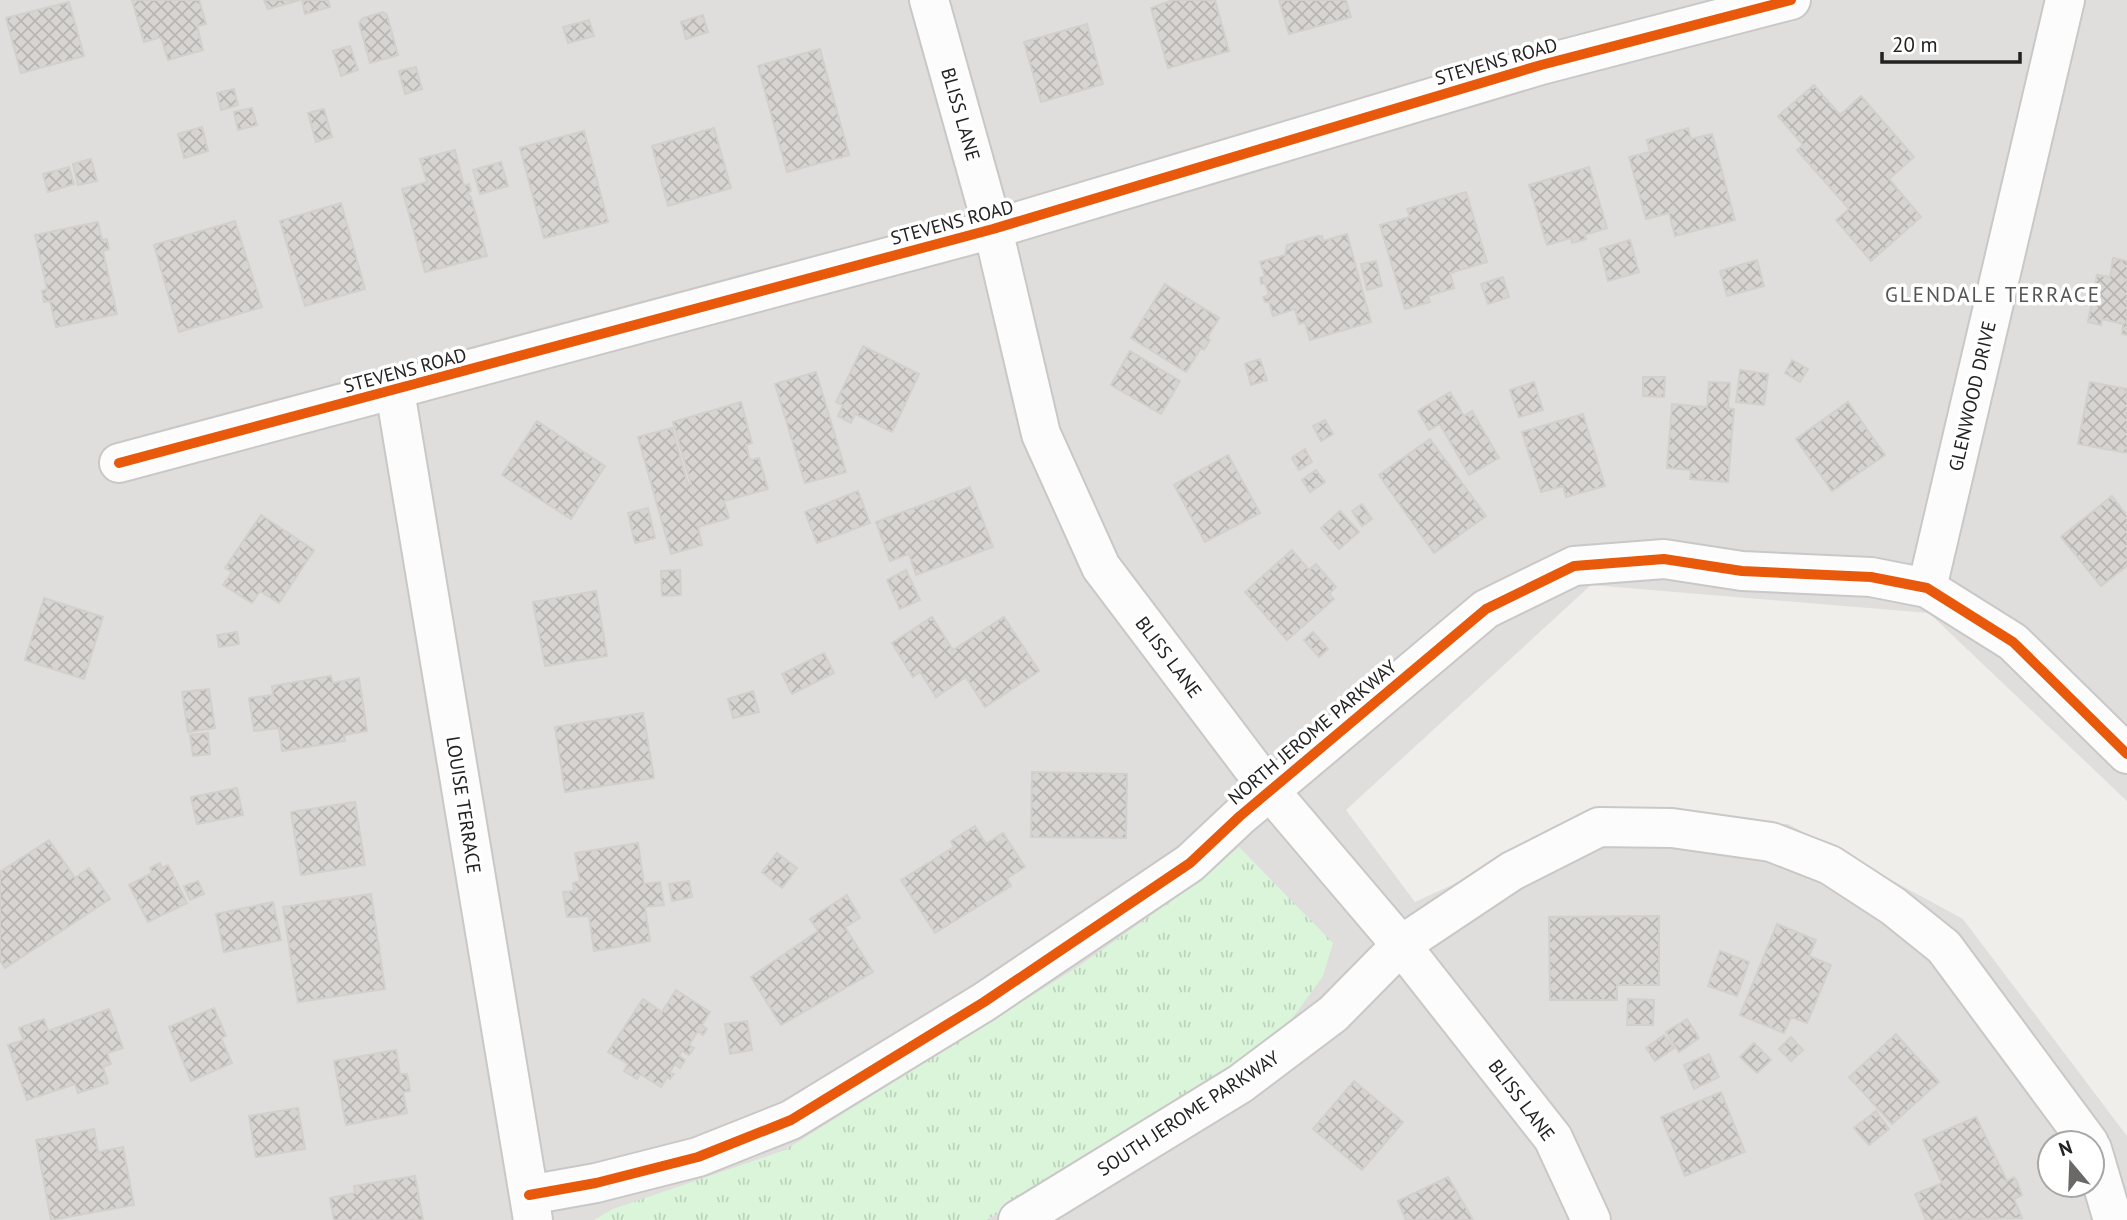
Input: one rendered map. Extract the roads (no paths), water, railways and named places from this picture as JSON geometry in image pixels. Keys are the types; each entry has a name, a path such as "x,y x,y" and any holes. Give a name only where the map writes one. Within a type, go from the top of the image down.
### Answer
{"street":[{"name":"BLISS LANE","path":"929,0 993,229 1041,434 1101,567 1271,792 1401,945 1553,1138 1591,1220"},
{"name":"STEVENS ROAD","path":"119,463 993,229 1541,65 1791,0"},
{"name":"GLENWOOD DRIVE","path":"1927,588 2065,0"},
{"name":"LOUISE TERRACE","path":"395,391 531,1208"},
{"name":"NORTH JEROME PARKWAY","path":"531,1208 596,1183 698,1157 790,1120 984,1002 1190,863 1486,609 1574,566 1664,559 1742,571 1871,577 1927,588 2013,642 2127,754"},
{"name":"SOUTH JEROME PARKWAY","path":"1018,1220 1053,1210 1114,1164 1240,1084 1333,1014 1401,945 1512,871 1599,827 1672,828 1771,842 1830,865 1893,906 1944,947 2079,1129"},
{"path":"2106,1196 2113,1220"}],"district":[{"name":"GLENDALE TERRACE","path":"1993,295"}]}
